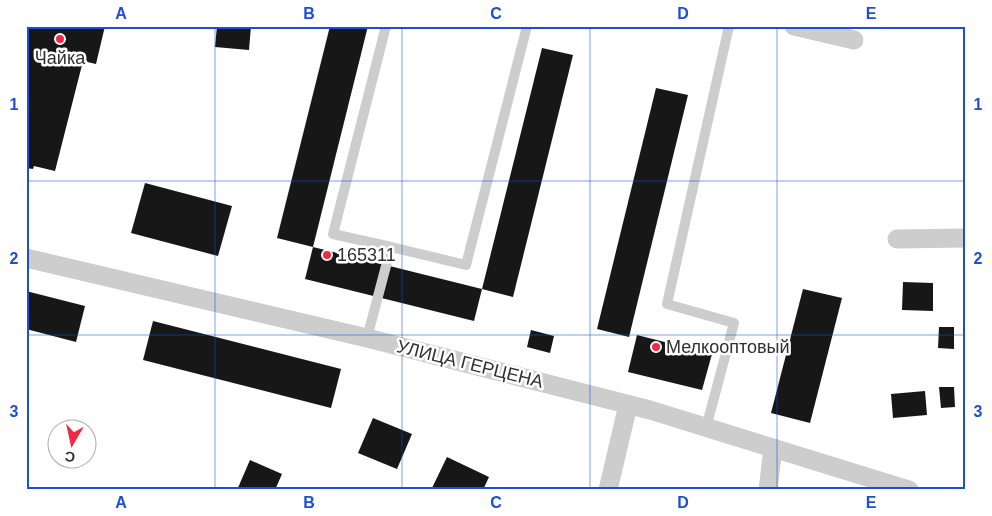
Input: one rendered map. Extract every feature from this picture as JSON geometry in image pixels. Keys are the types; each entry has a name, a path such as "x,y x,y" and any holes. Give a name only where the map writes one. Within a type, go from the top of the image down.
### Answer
{"street":[{"path":"794,26 854,40"},
{"path":"897,239 966,238"},
{"name":"УЛИЦА ГЕРЦЕНА","path":"26,258 367,338 628,405 909,490"},
{"path":"608,490 628,405"},
{"path":"768,490 773,448"}],"lane":[{"path":"386,26 333,234 466,266 528,26"},
{"path":"706,428 734,323 667,304 729,26"},
{"path":"367,338 391,247"}],"building":[{"path":"26,26 105,26 96,64 83,61 55,171 34,166 33,169 26,168"},
{"path":"217,26 251,26 249,50 215,47"},
{"path":"330,26 368,26 313,247 277,238"},
{"path":"542,48 573,55 513,297 482,289"},
{"path":"656,88 688,95 629,337 597,329"},
{"path":"145,183 232,206 218,256 131,233"},
{"path":"313,247 482,289 474,321 305,279"},
{"path":"903,282 933,283 933,311 902,310"},
{"path":"803,289 842,298 810,423 771,413"},
{"path":"26,291 85,306 76,342 26,329"},
{"path":"153,321 341,369 331,408 143,360"},
{"path":"939,327 954,327 954,349 938,348"},
{"path":"531,330 554,336 550,353 527,347"},
{"path":"637,335 712,354 702,390 628,372"},
{"path":"939,387 954,387 955,407 941,408"},
{"path":"925,391 927,415 893,418 891,394"},
{"path":"373,418 412,434 397,469 358,453"},
{"path":"447,457 489,477 483,490 436,490 432,488"},
{"path":"250,460 282,474 275,490 237,490"}],"place":[{"name":"Чайка","path":"60,39"},
{"name":"165311","path":"327,255"},
{"name":"Мелкооптовый","path":"656,347"}]}
